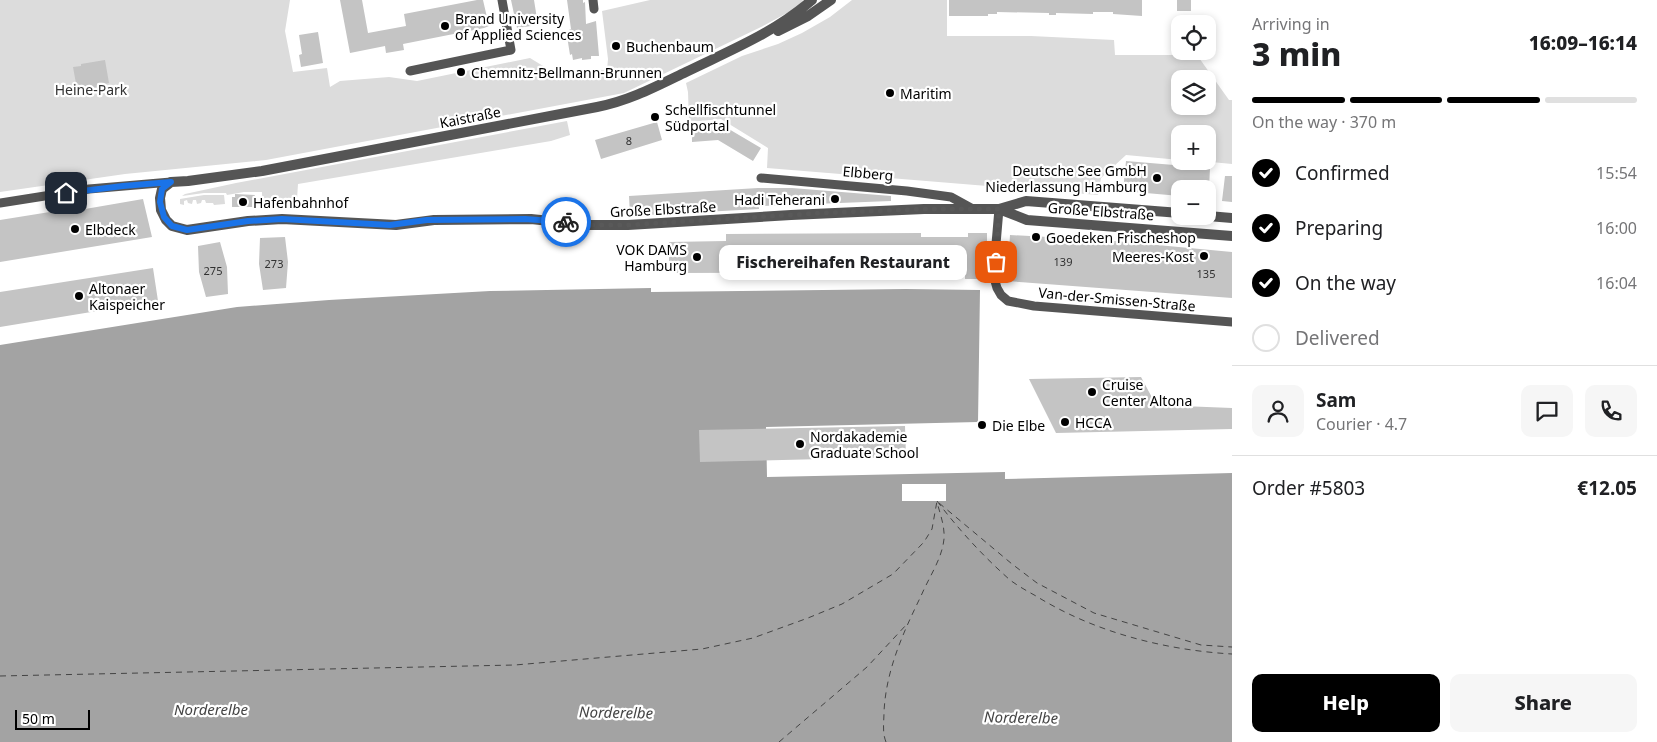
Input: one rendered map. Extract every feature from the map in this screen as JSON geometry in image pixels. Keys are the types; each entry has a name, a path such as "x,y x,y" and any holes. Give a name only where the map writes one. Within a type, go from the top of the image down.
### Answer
{"street":[{"path":"410,71 511,50 502,0"},
{"name":"Kaistraße","path":"761,37 812,0"},
{"name":"Kaistraße","path":"171,182 188,182 262,171 614,104 761,37 787,28 832,0"},
{"name":"Elbberg","path":"760,178 907,191 951,197 971,208"},
{"path":"0,202 97,188 171,182"},
{"name":"Große Elbstraße","path":"171,182 162,189 161,210 172,226 187,230 248,221 282,219 396,225 427,220 531,219 604,225 661,224 791,214 971,208 999,209 1026,201 1171,212"},
{"name":"Große Elbstraße","path":"999,209 1027,220 1232,236"},
{"name":"Van-der-Smissen-Straße","path":"999,209 996,244 996,284 1001,295 1008,301 1026,305 1232,322"},
{"path":"1216,217 1232,218"}],"green space":[{"name":"Heine-Park","path":"0,0 290,0 285,31 293,72 327,68 330,87 340,81 389,77 417,81 530,58 548,69 607,70 608,59 602,11 650,0 803,0 798,7 761,27 624,93 266,160 125,174 0,192"},
{"path":"852,0 947,0 947,36 1031,36 1114,40 1115,55 1171,55 1171,60 1201,60 1208,70 1171,70 1171,115 1216,115 1216,82 1229,100 1232,100 1232,164 1216,162 1216,125 1171,125 1171,159 1126,155 1101,178 1098,195 767,168 768,148 721,119 689,122 686,83 742,56 778,44 830,17"},
{"path":"567,121 570,135 551,141 298,184 296,201 287,202 284,207 275,208 262,204 262,192 244,192 227,195 226,193 204,193 182,196 236,183"},
{"path":"204,195 224,195 225,204 214,205 202,200 201,203 197,204 196,200 193,200 192,204 188,203 187,200 184,201 184,205 180,204 180,199"}],"water":[{"name":"Norderelbe","path":"651,288 651,292 980,290 978,422 766,427 767,477 1005,472 1005,479 1232,473 1232,742 0,742 0,345 237,307 490,291"}],"pier":[{"path":"902,484 946,484 946,501 902,501"}],"building":[{"name":"Brand University of Applied Sciences","path":"340,0 362,0 368,33 406,26 404,14 477,0 483,0 489,26 403,44 404,50 386,53 385,46 350,53"},
{"path":"511,0 534,0 538,25 517,28"},
{"path":"567,0 583,0 583,3 585,2 586,24 596,21 599,56 591,56 591,59 573,60 572,54 570,55 567,36 571,29"},
{"path":"949,0 1142,0 1142,16 1113,14 1113,12 1093,12 1093,14 1056,13 1056,15 1049,15 1049,13 997,12 997,14 988,14 988,16 949,16"},
{"path":"1177,0 1191,0 1191,11 1177,11"},
{"path":"318,32 323,63 301,67 299,55 302,54 299,35"},
{"path":"105,60 109,83 101,85 102,90 87,93 86,88 77,89 73,67"},
{"path":"657,122 662,140 601,159 595,140"},
{"path":"692,125 722,125 761,148 753,161 718,140 692,142"},
{"name":"Deutsche See GmbH Niederlassung Hamburg","path":"1126,161 1171,165 1171,170 1210,170 1209,180 1171,180 1171,195 1123,191"},
{"path":"1225,176 1232,176 1232,202 1222,201"},
{"path":"758,188 792,188 891,196 891,201 759,206 759,209 630,216 629,196"},
{"name":"Hafenbahnhof","path":"235,194 255,195 255,207 232,207 232,197 235,197"},
{"name":"Elbdeck","path":"143,199 152,237 0,262 0,220 56,211 62,213"},
{"path":"921,233 921,237 968,237 968,233 987,233 987,277 982,277 982,279 965,279 965,272 669,273 669,242 726,241 726,234"},
{"path":"1010,235 1104,240 1232,252 1232,298 1007,281"},
{"path":"285,237 288,262 286,288 263,290 259,264 260,238"},
{"path":"220,242 227,267 228,294 206,297 199,272 198,246"},
{"name":"Altonaer Kaispeicher","path":"153,268 158,301 0,327 0,292"},
{"name":"Cruise Center Altona","path":"1141,377 1156,405 1232,408 1232,429 1056,433 1029,379"},
{"name":"Nordakademie Graduate School","path":"905,426 906,457 700,462 699,430"}],"ferry route":[{"path":"937,501 990,562 1010,580 1058,609 1082,620 1130,637 1181,648 1232,654"},
{"path":"0,676 515,665 702,649 753,638 808,618 842,604 893,574 924,542 932,529 937,501"},
{"path":"886,742 884,731 885,696 896,652 938,561 943,546 944,529 937,502"},
{"path":"939,503 1037,583 1094,613 1201,645 1232,647"},
{"path":"779,742 867,667 907,624"}],"way so far":[{"path":"566,222 587,225 628,225 791,214 924,209 999,209 996,262"}],"place":[{"name":"Brand University of Applied Sciences","path":"445,26"},
{"name":"Buchenbaum","path":"616,46"},
{"name":"Chemnitz-Bellmann-Brunnen","path":"461,72"},
{"name":"Maritim","path":"890,93"},
{"name":"Schellfischtunnel Südportal","path":"655,117"},
{"name":"Deutsche See GmbH Niederlassung Hamburg","path":"1157,178"},
{"name":"Hadi Teherani","path":"835,199"},
{"name":"Hafenbahnhof","path":"243,202"},
{"name":"Elbdeck","path":"75,229"},
{"name":"Goedeken Frischeshop","path":"1036,237"},
{"name":"Meeres-Kost","path":"1204,256"},
{"name":"VOK DAMS Hamburg","path":"697,257"},
{"name":"Fischereihafen Restaurant","path":"996,262"},
{"name":"Altonaer Kaispeicher","path":"79,296"},
{"name":"Cruise Center Altona","path":"1092,392"},
{"name":"HCCA","path":"1065,422"},
{"name":"Die Elbe","path":"982,425"},
{"name":"Nordakademie Graduate School","path":"800,444"}],"route":[{"path":"66,193 171,182 162,189 161,210 166,220 172,226 187,230 237,222 282,219 390,225 427,220 525,219 566,222"}]}
